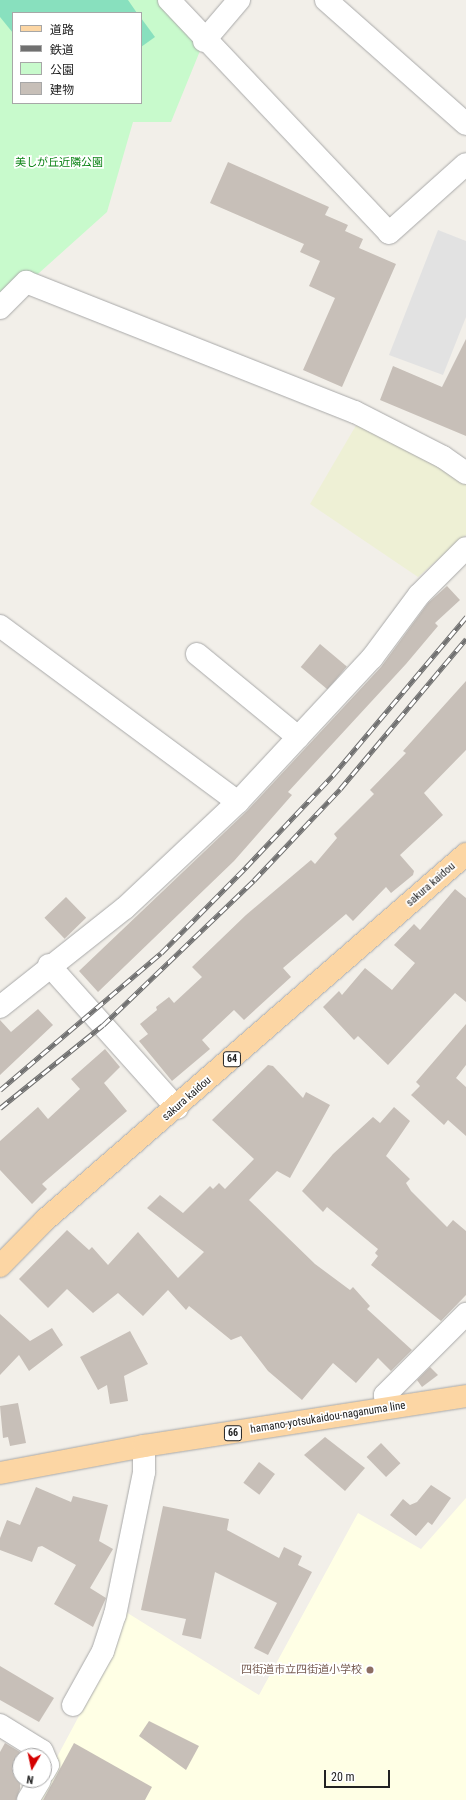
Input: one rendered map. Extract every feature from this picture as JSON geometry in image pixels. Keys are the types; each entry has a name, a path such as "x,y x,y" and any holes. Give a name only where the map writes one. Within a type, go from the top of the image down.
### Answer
{"main road":[{"name":"sakura kaidou","path":"0,1266 45,1220 463,861"},
{"name":"hamano-yotsukaidou-naganuma line","path":"0,1473 144,1446 466,1396"}],"street":[{"path":"169,0 204,41 389,233 466,164"},
{"path":"204,41 239,0"},
{"path":"326,0 466,124"},
{"path":"0,308 26,282 355,412 443,457 466,473"},
{"path":"0,1007 49,965 125,908 238,802 372,658 419,595 466,548"},
{"path":"0,626 238,802"},
{"path":"197,654 298,737"},
{"path":"49,965 177,1108"},
{"path":"387,1408 385,1394 466,1314"},
{"path":"73,1705 103,1651 115,1616 144,1472 144,1446"},
{"path":"0,1725 37,1748"},
{"path":"28,1800 35,1788"}],"shaded area":[{"path":"438,230 466,241 466,317 443,375 389,355"},
{"path":"358,422 439,462 466,483 466,535 418,577 310,504"},
{"name":"四街道市立四街道小学校","path":"466,1498 466,1800 34,1800 40,1788 52,1788 52,1766 117,1645 126,1612 259,1695 358,1513 421,1549"}],"green space":[{"name":"美しが丘近隣公園","path":"0,0 169,0 204,41 171,122 133,122 107,212 0,308"},
{"path":"0,0 128,0 136,12 12,12 12,32 0,17"},
{"path":"142,19 155,37 142,46"}],"building":[{"path":"228,162 329,207 325,215 348,225 345,231 363,239 359,248 396,264 342,387 303,370 335,298 309,286 320,261 300,252 304,244 210,203"},
{"path":"466,339 466,436 380,400 393,366 442,387"},
{"path":"447,586 460,600 435,623 438,626 406,664 288,792 292,795 234,861 98,992 79,971 247,811 381,667 428,603"},
{"path":"320,644 347,666 328,689 301,667"},
{"path":"466,681 466,750 424,793 443,815 400,855 414,871 413,875 391,893 386,887 353,921 346,914 283,968 291,977 244,1020 234,1010 202,1040 210,1049 172,1081 139,1041 148,1034 140,1024 157,1010 156,1007 169,997 174,1003 202,977 192,967 246,915 311,860 315,864 337,838 334,834 374,794 370,790 406,753 403,751"},
{"path":"455,889 466,898 466,1002 455,993 388,1065 358,1036 354,1040 323,1007 339,991 342,995 365,968 392,990 415,963 394,945 414,924 420,930"},
{"path":"66,897 86,918 65,939 44,918"},
{"path":"38,1009 53,1025 0,1075 0,1020 11,1032"},
{"path":"466,1024 466,1065 456,1078 466,1087 466,1136 448,1120 444,1125 411,1095 420,1086 416,1082"},
{"path":"105,1049 120,1067 104,1083 127,1111 42,1184 47,1189 32,1204 0,1170 0,1141 38,1107 48,1119 80,1089 71,1079"},
{"path":"268,1065 273,1066 303,1098 306,1092 330,1105 290,1178 277,1171 249,1200 315,1264 350,1290 353,1287 370,1306 367,1309 412,1350 391,1371 378,1358 356,1383 333,1363 302,1400 268,1371 241,1336 231,1340 189,1306 186,1310 168,1290 143,1316 118,1293 93,1313 67,1289 48,1308 19,1279 67,1230 89,1250 92,1247 108,1265 138,1232 178,1278 204,1252 147,1208 160,1195 183,1213 210,1186 213,1189 219,1183 225,1189 254,1159 212,1120"},
{"path":"394,1107 410,1121 386,1156 410,1179 406,1183 411,1191 447,1227 453,1220 466,1231 466,1295 441,1321 371,1265 378,1256 375,1253 378,1249 327,1207 323,1212 302,1191 333,1154 373,1117 380,1123"},
{"path":"0,1314 30,1341 52,1328 63,1345 29,1371 19,1355 0,1375"},
{"path":"130,1331 148,1364 124,1376 128,1401 110,1404 107,1385 98,1390 80,1357"},
{"path":"430,1367 438,1375 422,1387 417,1380"},
{"path":"18,1403 26,1443 10,1446 8,1437 3,1438 0,1406"},
{"path":"325,1437 365,1468 345,1491 304,1455"},
{"path":"381,1443 400,1463 386,1477 367,1457"},
{"path":"259,1462 275,1474 259,1495 243,1483"},
{"path":"431,1485 451,1498 432,1525 428,1522 416,1536 390,1515 403,1499 410,1505 417,1502"},
{"path":"36,1487 71,1502 73,1496 108,1505 99,1541 113,1549 90,1588 106,1598 93,1627 54,1604 76,1565 42,1546 38,1547 32,1562 0,1550 0,1538 7,1520 20,1525"},
{"path":"163,1506 229,1519 227,1530 279,1558 284,1547 302,1556 298,1565 312,1572 268,1655 254,1648 277,1603 215,1572 201,1639 182,1635 186,1619 141,1610"},
{"path":"0,1666 54,1698 39,1722 0,1700"},
{"path":"149,1721 199,1746 186,1770 139,1736"},
{"path":"5,1743 13,1748 12,1748 12,1788 20,1788 16,1800 0,1800 0,1752"},
{"path":"74,1743 152,1787 145,1800 43,1800 50,1788 52,1788 52,1783"}],"railway":[{"path":"0,1090 161,953 246,867 333,775 466,617"},
{"path":"0,1108 103,1025 254,880 340,789 466,639"}],"place":[{"name":"四街道市立四街道小学校","path":"370,1670"}]}
